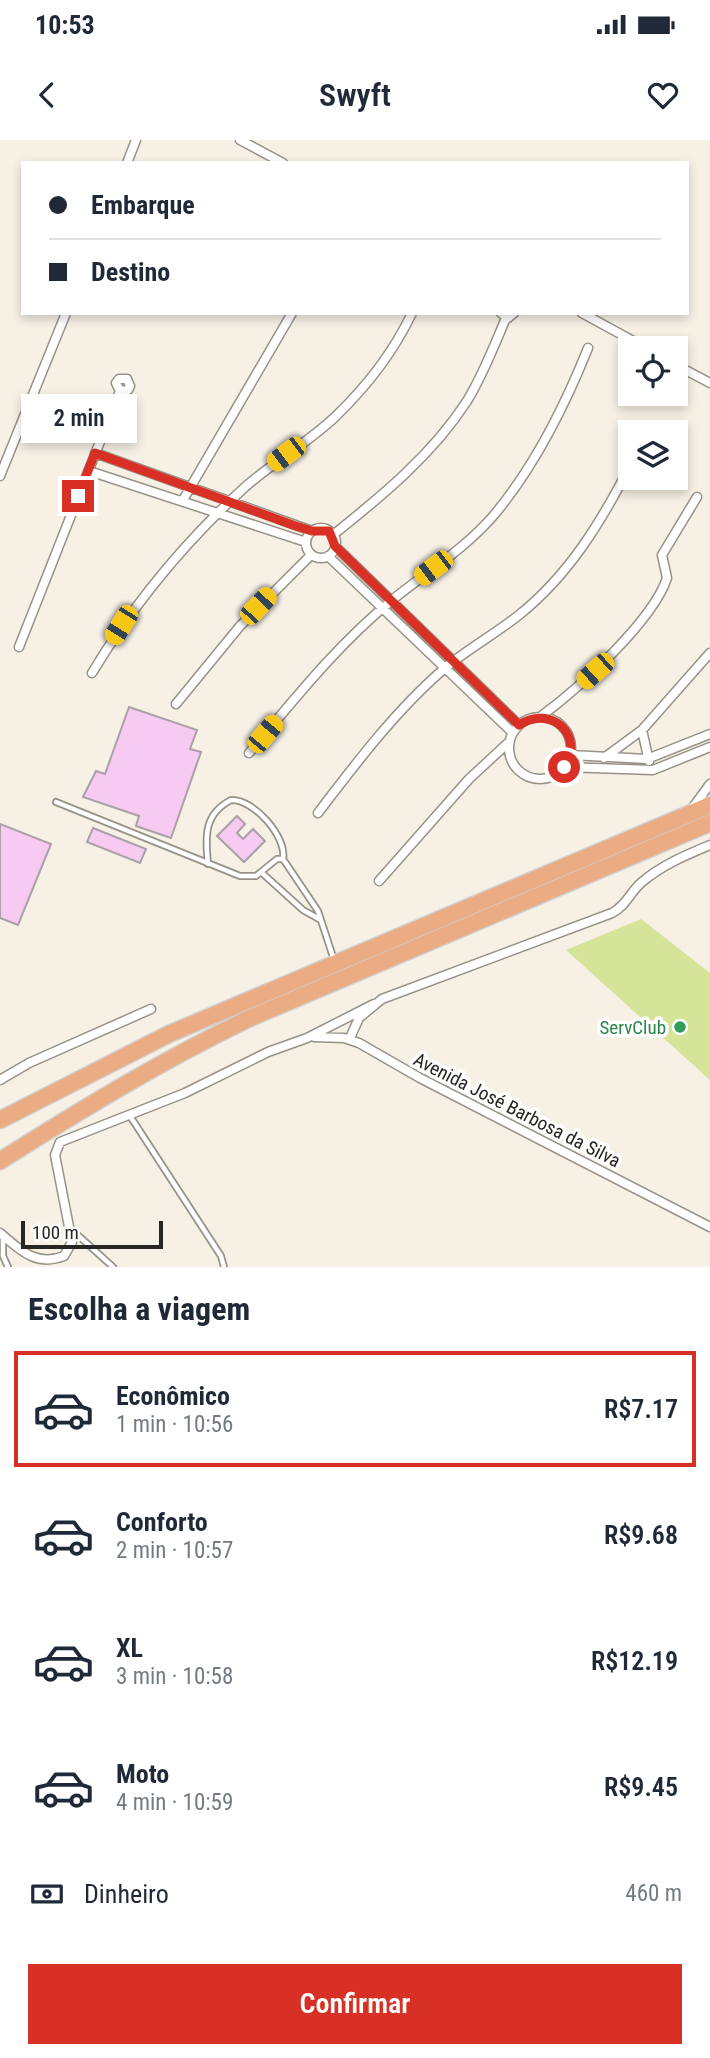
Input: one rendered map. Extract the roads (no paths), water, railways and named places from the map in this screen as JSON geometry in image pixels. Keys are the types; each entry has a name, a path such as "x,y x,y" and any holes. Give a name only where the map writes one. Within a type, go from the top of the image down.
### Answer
{"highway":[{"path":"0,1120 169,1034 710,805"},
{"path":"0,1161 184,1050 250,1018 710,823"}],"street":[{"path":"128,161 136,140"},
{"path":"240,140 279,161"},
{"path":"0,476 65,315"},
{"path":"183,500 291,315"},
{"path":"92,673 121,625 149,591 231,502 336,416 386,357 411,315"},
{"path":"333,535 399,480 443,434 482,374 507,315"},
{"path":"586,315 624,336"},
{"path":"249,753 381,609 473,536 514,491 540,450 588,348"},
{"path":"688,371 710,383"},
{"path":"19,647 120,391"},
{"path":"95,453 312,531 324,528 333,535 335,546 519,725"},
{"path":"89,471 306,542"},
{"path":"318,813 376,740 445,668 520,614 557,580 593,531 618,487"},
{"path":"379,881 519,725 540,717 595,671 647,610 667,578 662,555 697,497"},
{"path":"311,555 306,542 312,531"},
{"path":"311,555 321,558 328,556 335,546"},
{"path":"176,704 240,626 311,555"},
{"path":"328,556 445,668 511,736 510,756 514,765 531,777 551,777 564,767 571,755 572,745 563,726 554,719 540,717"},
{"path":"604,758 642,730 710,653"},
{"path":"642,730 653,770"},
{"path":"571,755 648,759 710,733"},
{"path":"564,767 653,770 710,747"},
{"path":"688,814 710,784"},
{"path":"2,1234 26,1254 43,1261 67,1253 72,1242 71,1228 55,1154 63,1139 185,1093 268,1052 307,1038 408,986 612,913 627,903 637,887 649,876 710,845"},
{"path":"350,1038 359,1018 374,1004"},
{"path":"0,1080 29,1063 151,1009"},
{"name":"Avenida José Barbosa da Silva","path":"307,1038 350,1038 420,1079 710,1227"},
{"path":"49,1129 58,1144"}],"lane":[{"path":"208,864 206,826 216,810 231,800 246,802 278,835 285,850 283,859 313,902 335,962"},
{"path":"56,802 245,877 261,872 277,859 283,859"},
{"path":"261,872 303,910 320,919"},
{"path":"129,1115 221,1256 224,1267"},
{"path":"71,1228 113,1267"},
{"path":"2,1234 3,1256 8,1267"}],"place":[{"name":"ServClub","path":"680,1027"}]}
